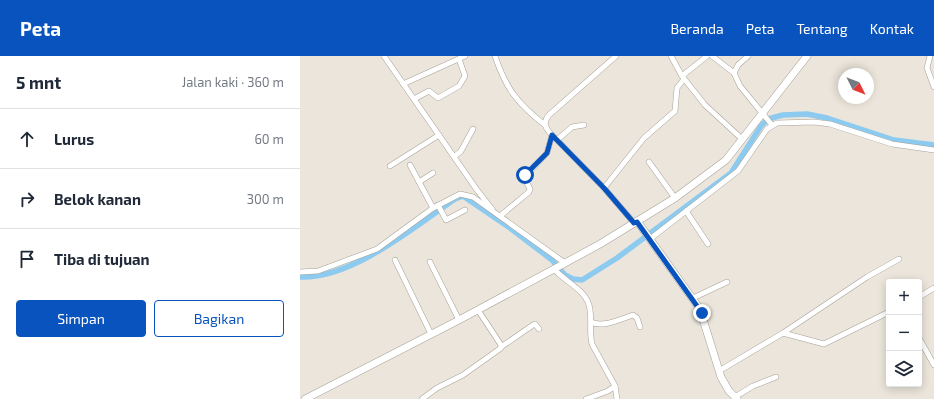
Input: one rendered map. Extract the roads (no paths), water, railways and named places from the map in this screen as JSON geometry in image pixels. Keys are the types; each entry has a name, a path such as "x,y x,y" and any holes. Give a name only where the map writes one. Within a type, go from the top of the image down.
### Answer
{"main road":[{"path":"304,399 478,310 559,266 675,198 726,160 764,114 807,56"},
{"path":"636,222 648,236 702,313 724,384 736,398"}],"street":[{"path":"384,56 455,156 477,190 498,215"},
{"path":"403,84 465,56"},
{"path":"495,56 505,82 521,106 545,125 552,135 636,222"},
{"path":"545,125 549,115 616,56"},
{"path":"671,56 683,77 708,109 742,140"},
{"path":"604,188 644,138 675,111 677,88 683,77 707,56"},
{"path":"712,56 734,74 740,86 771,124"},
{"path":"734,74 738,65 748,56"},
{"path":"930,56 927,68 934,87"},
{"path":"414,99 430,91 438,98 461,84 465,73 459,59"},
{"path":"648,236 686,211 738,171 771,124 782,122 830,124 892,144 934,150"},
{"path":"557,140 572,127 584,125"},
{"path":"455,156 461,151 473,130"},
{"path":"390,166 439,135"},
{"path":"498,215 529,192 530,189 524,177 547,153 552,135"},
{"path":"649,162 675,198"},
{"path":"410,165 419,182 445,219 448,220 465,210"},
{"path":"419,182 433,173"},
{"path":"473,197 477,190"},
{"path":"300,272 318,271 377,249 460,194 473,197 498,215 559,266 560,277 585,296 589,304 591,322 590,337 592,344 616,386 618,399"},
{"path":"686,211 708,244"},
{"path":"719,371 783,333 867,277 899,259"},
{"path":"395,260 431,334"},
{"path":"430,262 459,320"},
{"path":"692,298 727,282"},
{"path":"922,295 934,288"},
{"path":"478,310 500,344"},
{"path":"783,333 824,344 886,313"},
{"path":"591,322 595,324 607,324 633,315 637,318 640,327"},
{"path":"422,399 437,388 463,375 500,344 533,324 535,324 539,329"},
{"path":"922,343 934,365"},
{"path":"736,398 753,386 776,377"},
{"path":"586,399 608,391 616,386"}],"waterway":[{"path":"300,277 320,275 340,270 361,261 402,237 455,199 463,196 510,228 552,260 565,275 573,279 582,280 617,258 731,173 761,126 768,119 783,115 807,114 827,118 894,140 934,145"}]}
